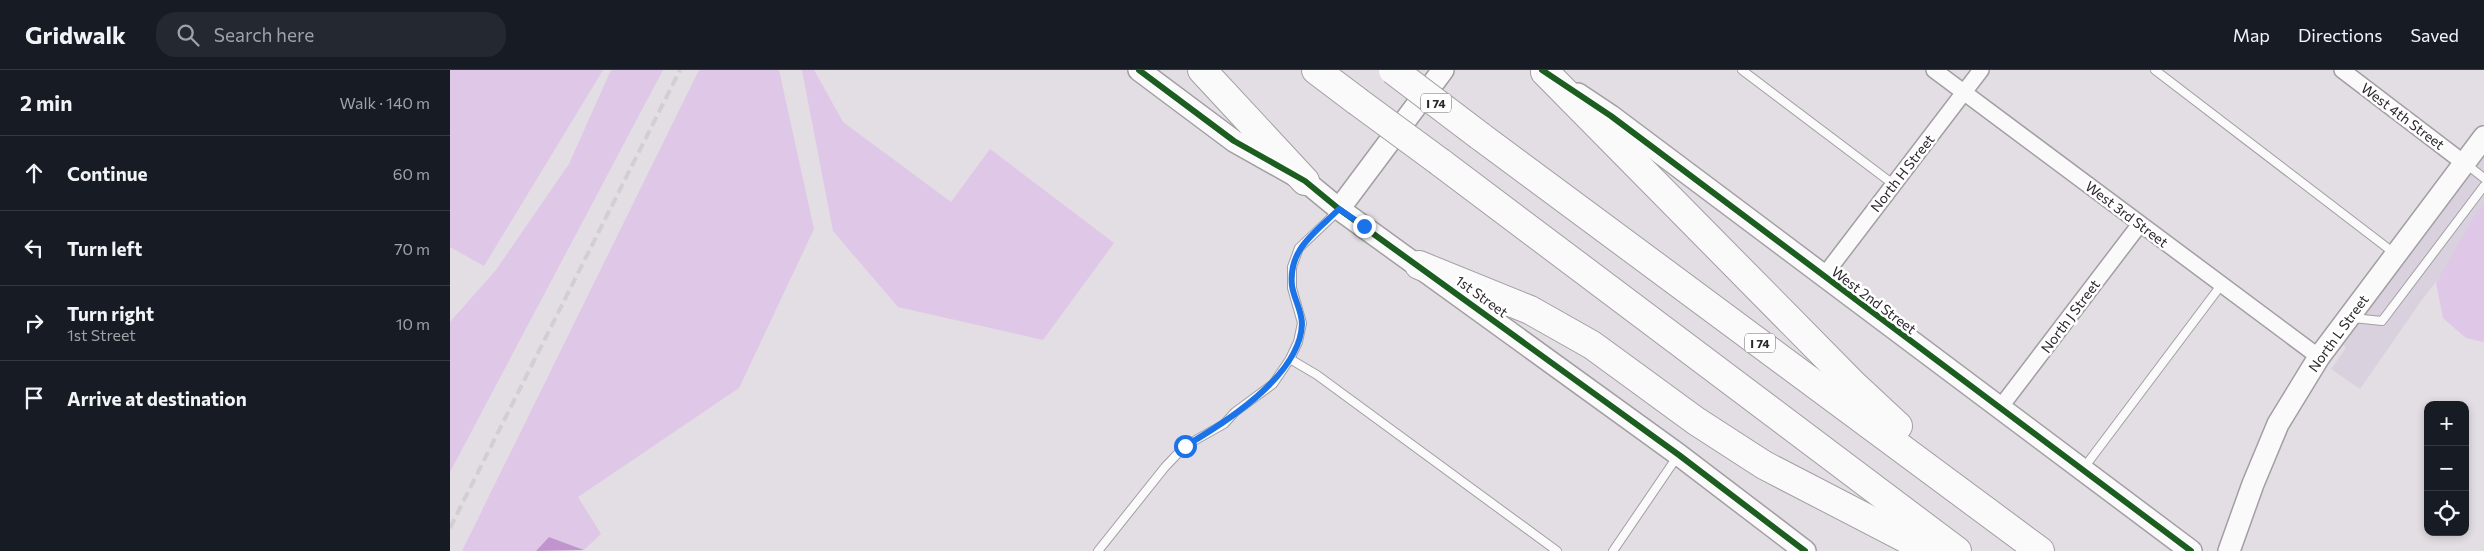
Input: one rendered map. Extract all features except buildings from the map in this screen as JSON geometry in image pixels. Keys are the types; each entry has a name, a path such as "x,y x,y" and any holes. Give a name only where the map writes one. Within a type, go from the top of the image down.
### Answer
{"highway":[{"path":"1202,70 1305,181"},
{"path":"1316,70 1957,551"},
{"name":"I 74","path":"1393,70 2040,551"},
{"path":"1544,71 1854,385 2002,522"},
{"path":"1418,265 1530,310 1592,345 1696,421 1764,465 1930,551"}],"street":[{"name":"1st Street","path":"1139,70 1234,141 1305,181 1339,209 1679,455 1805,551"},
{"path":"1339,209 1443,70"},
{"name":"West 3rd Street","path":"1934,70 2319,357"},
{"name":"North H Street","path":"1823,277 1982,70"},
{"name":"West 4th Street","path":"2342,70 2464,162"},
{"name":"West 2nd Street","path":"1544,71 1611,116 2081,471 2191,551"},
{"name":"North L Street","path":"2229,551 2252,484 2278,424 2319,357 2484,137"},
{"name":"North J Street","path":"1999,409 2140,224"}],"lane":[{"path":"1742,70 1893,184"},
{"path":"2155,70 2396,254"},
{"path":"2464,162 2484,178"},
{"path":"2348,318 2382,321 2484,186"},
{"path":"1098,551 1165,467 1185,446 1224,424 1235,412 1273,384 1290,359 1298,342 1302,322 1292,288 1292,267 1300,248 1339,209"},
{"path":"2081,471 2222,284"},
{"path":"1290,359 1317,375 1557,551"},
{"path":"1613,551 1679,455"}],"shaded area":[{"path":"450,70 603,70 484,266 450,247"},
{"path":"611,70 663,70 450,472 450,322 496,270 569,164"},
{"path":"699,70 779,70 814,229 739,388 578,497 601,534 584,550 549,537 536,551 462,551"},
{"path":"802,70 814,70 843,122 951,202 990,149 1114,243 1043,340 898,307 833,231"},
{"path":"2484,154 2484,220 2421,301 2360,389 2331,369 2346,348 2343,345"},
{"path":"2484,204 2484,342 2466,338 2443,318 2436,283 2473,218"},
{"path":"549,537 584,550 536,551"}],"railway":[{"path":"450,528 680,70"}],"cycle path":[{"path":"1139,70 1234,141 1305,181 1339,209 1679,455 1805,551"},
{"path":"1542,70 1611,116 2191,551"}],"route":[{"path":"1185,446 1224,424 1235,412 1273,384 1290,359 1298,342 1302,322 1292,288 1292,267 1300,248 1339,209 1364,226"}]}
